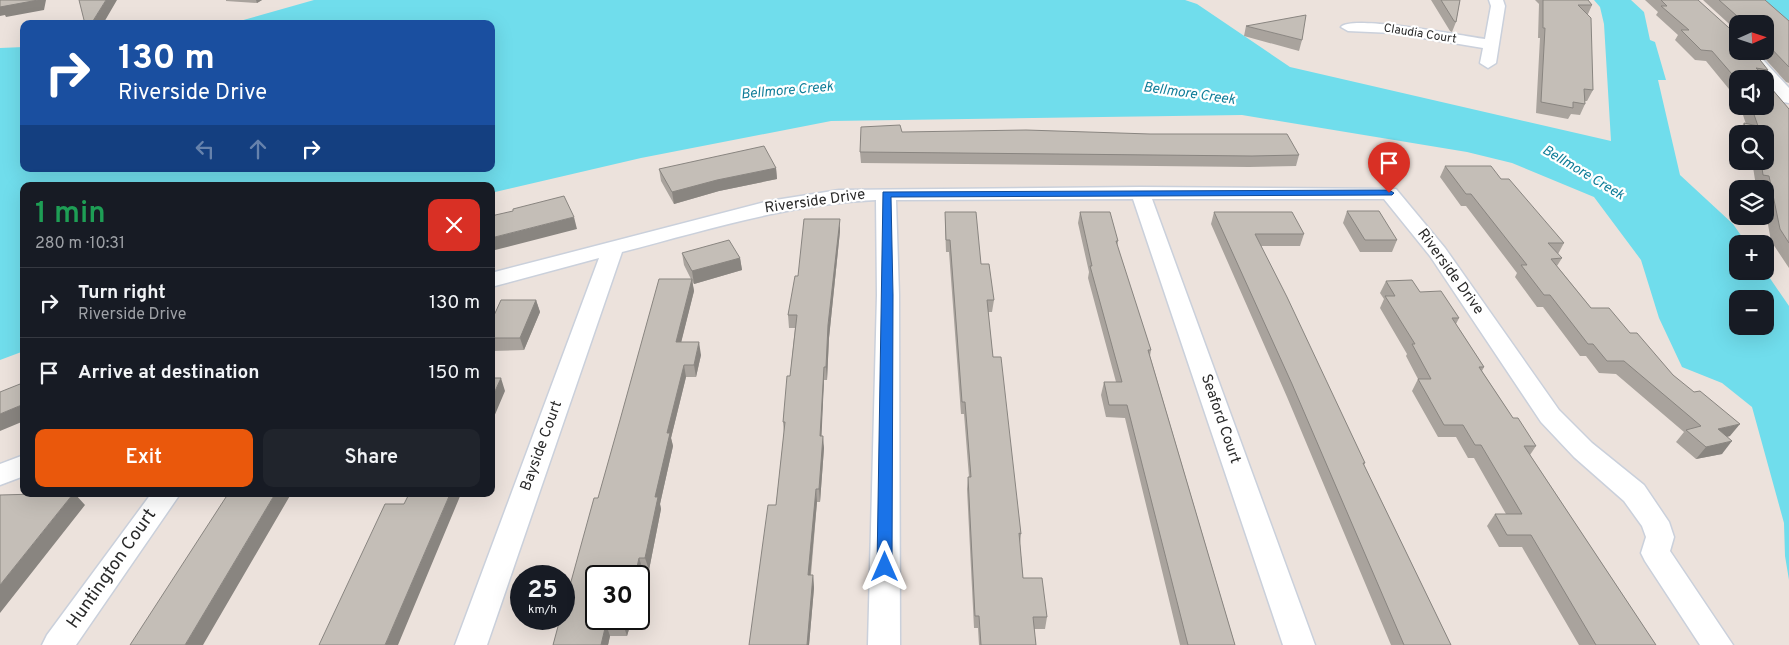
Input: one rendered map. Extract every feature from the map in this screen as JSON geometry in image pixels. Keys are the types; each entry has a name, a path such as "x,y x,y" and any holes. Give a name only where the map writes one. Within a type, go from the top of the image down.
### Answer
{"street":[{"path":"1488,63 1498,6 1496,0"},
{"name":"Claudia Court","path":"1348,27 1393,28 1491,45"},
{"path":"1754,60 1789,98"},
{"name":"Seaford Court","path":"1140,193 1299,645"},
{"name":"Riverside Drive","path":"495,279 769,207 839,196 886,194 1389,193 1438,252 1550,416 1583,450 1634,493 1655,522 1660,537 1655,553 1717,645"},
{"path":"884,645 888,295 886,194"},
{"name":"Bayside Court","path":"471,645 613,248"},
{"path":"0,475 20,467"},
{"name":"Huntington Court","path":"58,645 164,497"}],"water":[{"name":"Bellmore Creek","path":"314,0 1185,0 1197,4 1290,67 1611,141 1604,24 1600,7 1594,0 1631,0 1644,12 1650,40 1655,42 1666,80 1658,80 1680,175 1729,220 1729,225 1734,225 1741,235 1729,235 1729,280 1771,280 1789,306 1789,580 1785,556 1784,523 1752,407 1722,383 1682,367 1659,318 1641,260 1594,197 1512,163 1467,152 1242,115 831,121 641,158 495,192 495,182 20,182 20,352 0,360 0,48 20,47 20,172 495,172 495,20 243,20"},
{"path":"1760,0 1789,0 1789,24"}],"building":[{"path":"0,0 38,0 0,7"},
{"path":"79,0 106,0 94,20 84,20"},
{"path":"1441,0 1460,0 1456,22 1454,21"},
{"path":"1543,0 1588,0 1592,5 1578,5 1591,18 1593,90 1584,89 1585,104 1573,102 1573,108 1541,102 1545,28 1543,28"},
{"path":"1661,0 1698,0 1729,28 1729,60 1760,60 1768,70 1756,68 1758,70 1729,71 1712,51 1701,50 1681,30 1689,30 1661,6 1667,6"},
{"path":"1719,0 1765,0 1789,21 1789,67 1774,51 1774,15 1736,15"},
{"path":"1306,15 1302,40 1246,26"},
{"path":"1774,92 1789,109 1789,243 1780,229 1774,200 1774,180 1770,180 1769,176 1763,175 1762,170 1774,170 1774,125 1758,125 1754,115 1774,115"},
{"path":"900,125 902,132 1026,130 1150,134 1287,134 1299,155 860,152 861,127"},
{"path":"764,146 776,168 717,180 672,192 659,169"},
{"path":"1445,166 1491,166 1501,179 1509,179 1564,243 1548,243 1562,258 1551,259 1591,308 1609,308 1630,333 1637,333 1673,375 1694,392 1700,391 1740,424 1718,429 1732,441 1706,447 1686,430 1701,426 1624,361 1607,361 1593,344 1588,344 1550,295 1544,295 1521,265 1527,265 1471,194 1466,194"},
{"path":"564,196 574,217 495,237 495,215 513,211 513,209"},
{"path":"1347,211 1379,211 1397,240 1365,240"},
{"path":"945,212 976,212 981,264 989,264 994,300 987,300 993,357 1001,357 1021,534 1019,533 1023,578 1042,578 1047,617 1033,617 1036,645 981,645 979,616 975,616 968,477 971,477 965,402 962,402 950,240 946,240"},
{"path":"1080,212 1110,212 1118,241 1116,241 1151,350 1148,350 1235,645 1188,645 1127,405 1109,405 1104,382 1122,382 1090,266 1092,266"},
{"path":"1214,212 1292,212 1304,234 1255,234 1287,297 1365,463 1363,463 1451,645 1404,645 1292,384"},
{"path":"804,219 840,219 828,325 826,367 824,367 820,436 823,436 819,489 816,489 808,575 813,575 807,645 749,645 768,505 776,505 785,422 783,422 787,376 790,376 797,315 788,315 795,276 798,276"},
{"path":"729,240 740,258 692,271 682,253"},
{"path":"659,279 692,279 676,342 699,342 694,365 684,365 667,433 670,433 655,497 658,497 645,558 639,558 637,565 585,565 585,630 605,630 601,645 553,645 557,630 575,630 575,567 594,498 598,498"},
{"path":"1412,280 1420,292 1441,291 1459,318 1452,318 1484,367 1479,367 1513,418 1518,418 1536,446 1524,446 1656,645 1596,645 1531,535 1507,535 1495,514 1522,514 1481,445 1475,445 1463,425 1444,425 1418,379 1431,379 1412,344 1415,344 1385,296 1395,296 1386,281"},
{"path":"501,300 536,300 520,338 495,338 495,313"},
{"path":"495,378 501,378 495,391"},
{"path":"20,384 20,406 0,414 0,392"},
{"path":"0,495 71,497 0,585"},
{"path":"226,497 273,497 185,645 130,645"},
{"path":"408,497 449,497 385,645 319,645 385,504 404,504"}],"route":[{"path":"885,567 888,295 886,194 1389,193"}]}
